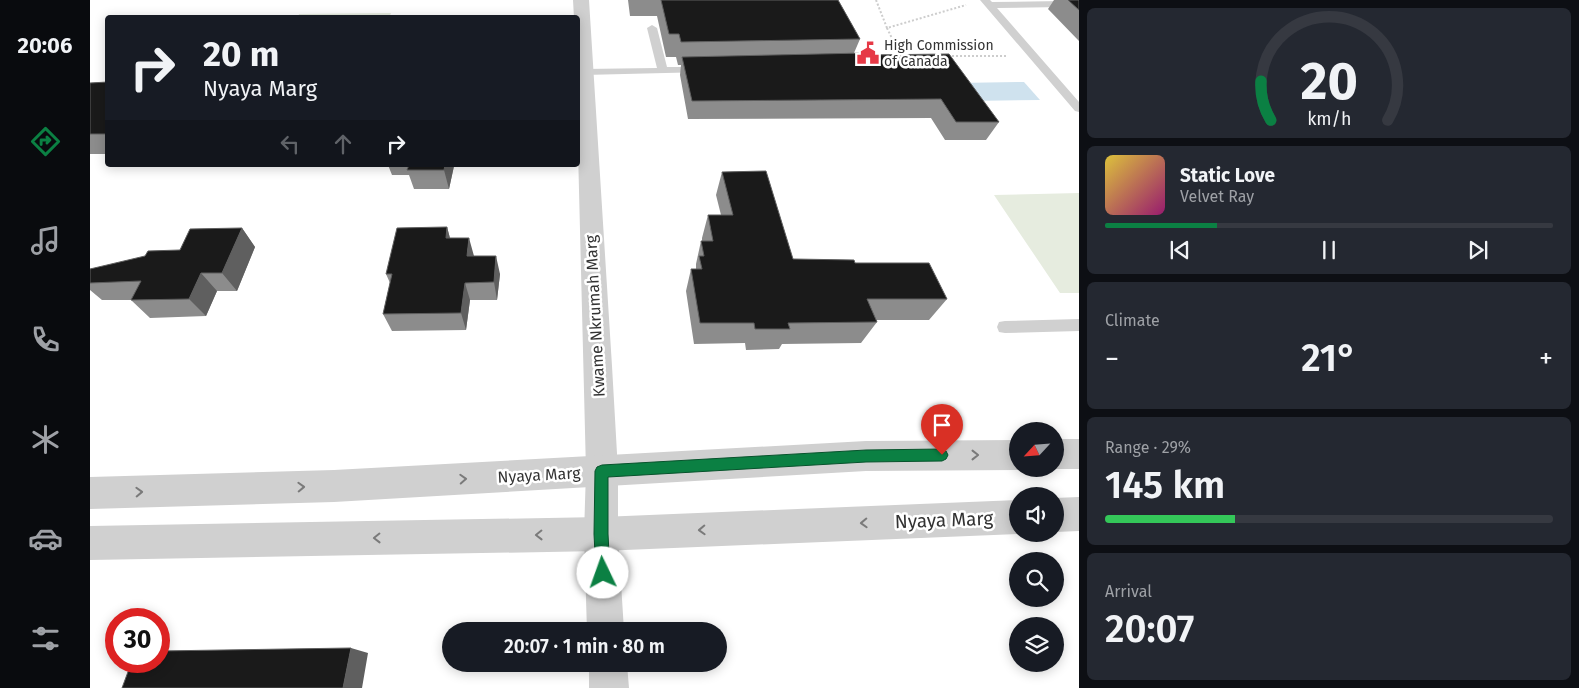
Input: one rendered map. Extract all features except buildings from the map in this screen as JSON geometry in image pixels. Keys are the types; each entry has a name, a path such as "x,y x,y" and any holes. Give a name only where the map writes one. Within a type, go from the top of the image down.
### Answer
{"street":[{"name":"Kwame Nkrumah Marg","path":"581,0 602,471 601,534 606,622"},
{"path":"1064,454 1079,454"},
{"name":"Nyaya Marg","path":"90,493 334,486 866,456 1009,455"},
{"path":"1064,515 1079,514"},
{"name":"Nyaya Marg","path":"90,543 601,534 1009,517"},
{"path":"608,672 609,688"}],"lane":[{"path":"987,2 1062,4 1079,9"},
{"path":"987,2 1079,109"},
{"path":"652,28 663,71"},
{"path":"584,72 712,70"},
{"path":"1005,327 1079,325"}],"path":[{"path":"876,0 900,55"},
{"path":"887,28 977,2 987,2"},
{"path":"948,56 1034,56"}],"shaded area":[{"path":"391,13 390,15 299,14"},
{"path":"1079,193 1079,293 1060,293 994,195"}],"water":[{"path":"1024,82 1040,100 970,101 957,83"}],"place":[{"name":"High Commission of Canada","path":"868,53"}],"route":[{"path":"603,573 601,534 602,471 866,456 942,455"}]}
